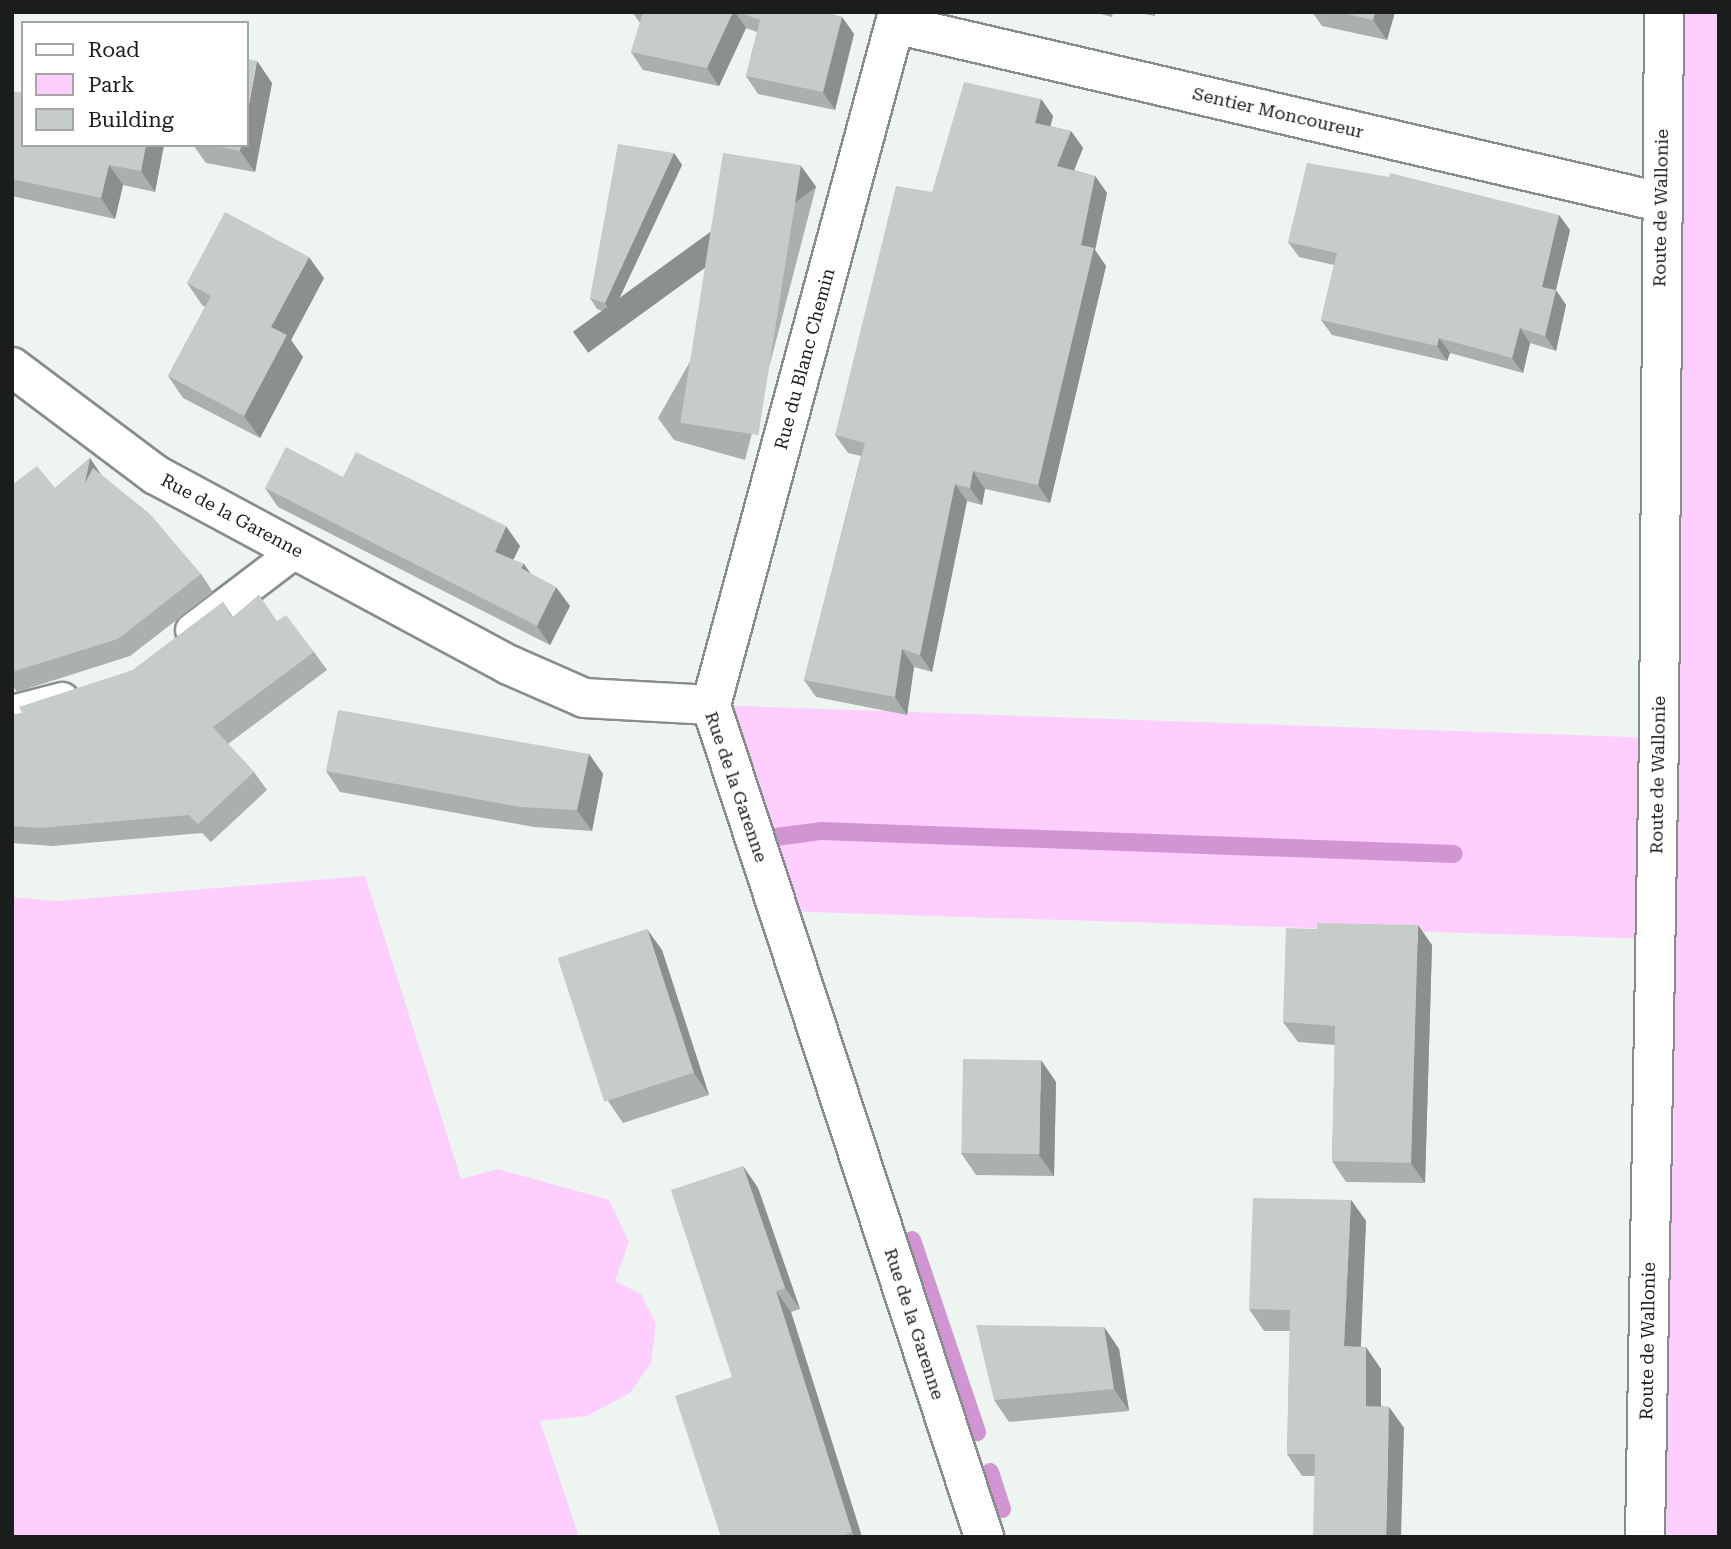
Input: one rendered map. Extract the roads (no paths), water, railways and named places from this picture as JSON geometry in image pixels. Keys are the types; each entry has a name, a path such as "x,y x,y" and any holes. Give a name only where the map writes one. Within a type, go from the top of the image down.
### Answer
{"street":[{"name":"Route de Wallonie","path":"1644,1537 1659,738 1660,202 1664,12"},
{"name":"Sentier Moncoureur","path":"897,18 1660,202"},
{"name":"Rue du Blanc Chemin","path":"711,705 897,18"},
{"name":"Rue de la Garenne","path":"12,367 156,475 509,665 584,698 711,705 984,1537"}],"lane":[{"path":"164,652 296,551"},
{"path":"12,712 88,692"}],"waterway":[{"path":"776,837 821,831 1454,854"},
{"path":"912,1240 977,1432"},
{"path":"990,1472 1002,1509"}]}
